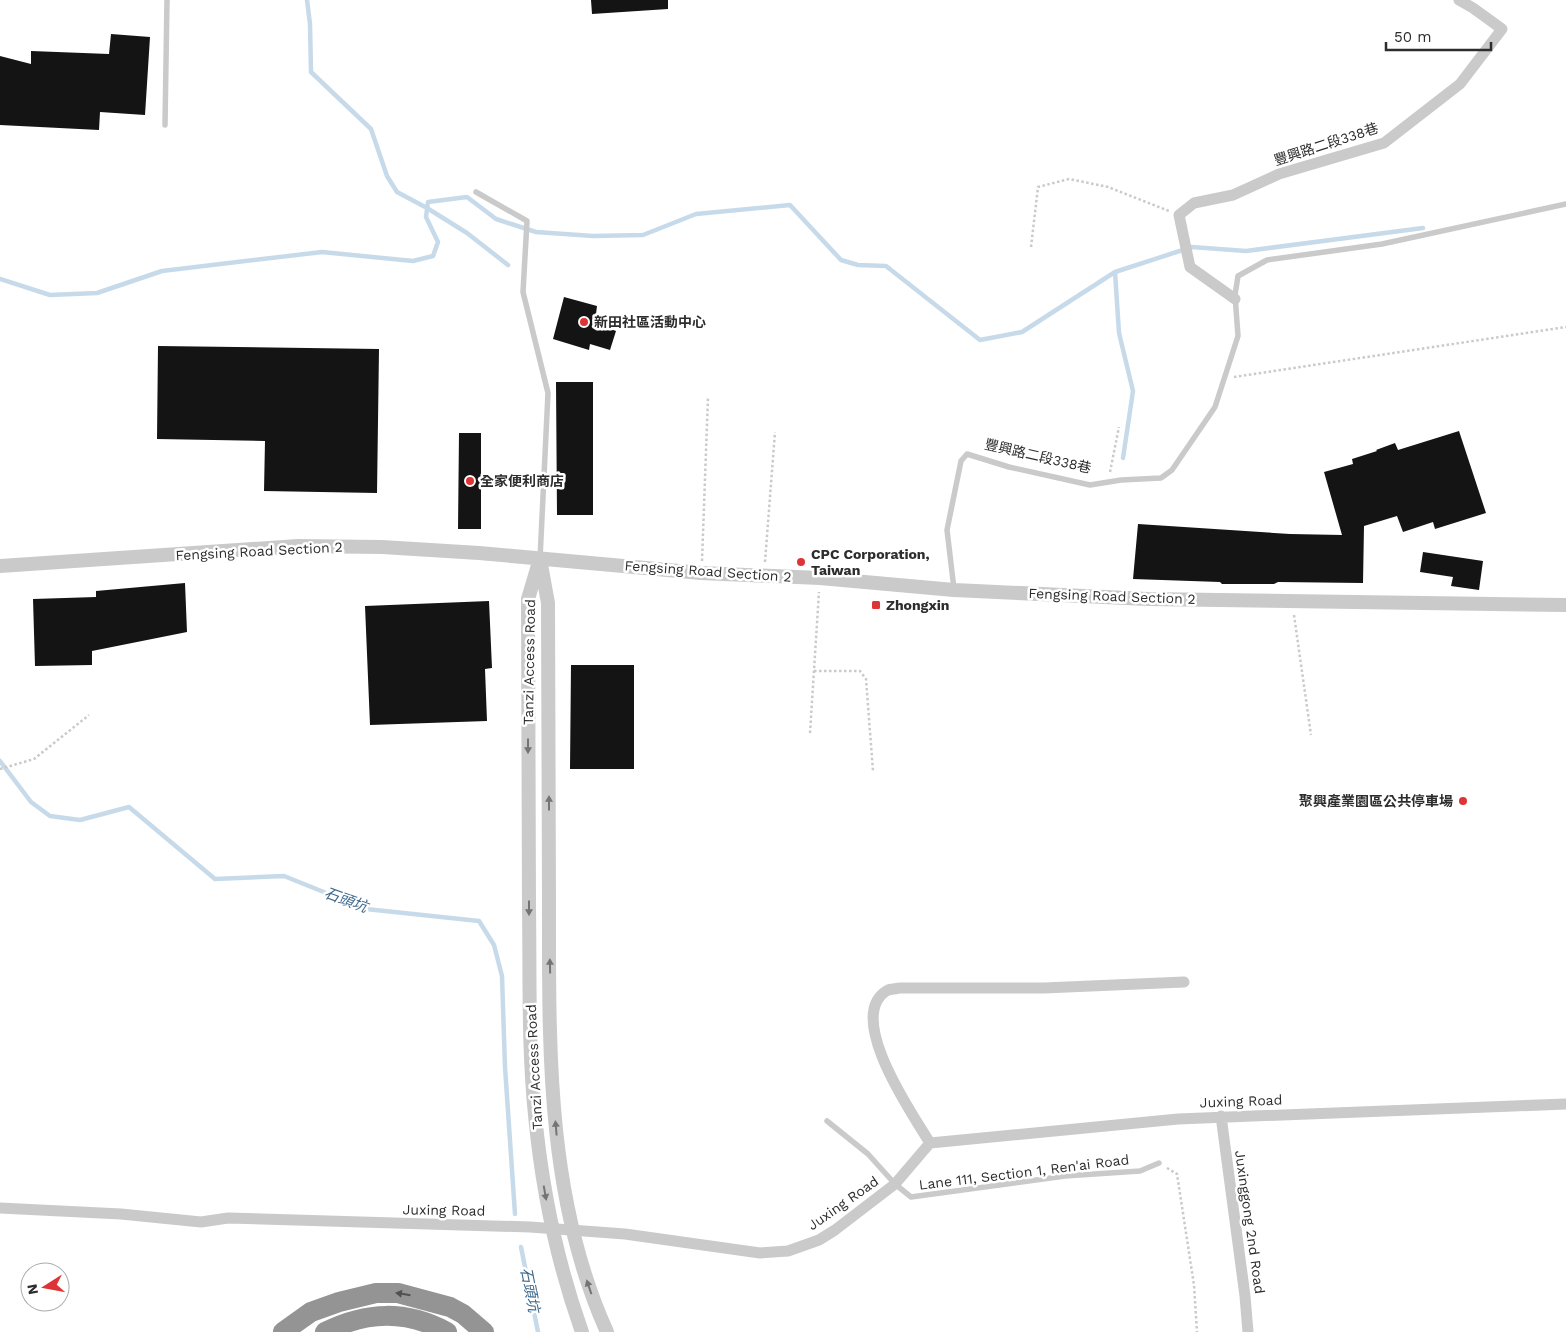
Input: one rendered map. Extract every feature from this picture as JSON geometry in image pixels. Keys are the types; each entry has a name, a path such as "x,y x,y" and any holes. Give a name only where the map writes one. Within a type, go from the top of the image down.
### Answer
{"highway":[{"path":"283,1332 311,1312 339,1302 376,1294 398,1293 450,1307 463,1314 484,1332"},
{"path":"326,1332 355,1319 388,1315 414,1318 447,1332"}],"street":[{"name":"豐興路二段338巷","path":"1179,215 1194,203 1234,195 1279,174 1384,143 1460,84 1502,29 1459,0"},
{"path":"1179,215 1190,267 1235,299"},
{"name":"Fengsing Road Section 2","path":"0,566 298,546 382,547 479,553 701,573 820,578 954,590 1148,598 1566,605"},
{"name":"Tanzi Access Road","path":"540,559 528,599 531,1047 538,1143 552,1230 565,1283 582,1332"},
{"name":"Tanzi Access Road","path":"540,559 548,603 551,1068 556,1136 561,1175 573,1232 590,1292 607,1332"},
{"path":"930,1143 898,1090 881,1055 873,1031 872,1018 875,1008 879,999 888,990 899,988 1044,988 1184,982"},
{"name":"Juxing Road","path":"0,1208 121,1214 201,1222 228,1218 482,1225 625,1234 760,1253 788,1251 819,1240 835,1230 895,1184 930,1143 1178,1118 1566,1104"},
{"name":"Juxinggong 2nd Road","path":"1221,1116 1248,1332"}],"lane":[{"path":"164,125 167,0"},
{"path":"476,192 526,221 523,292 548,393 540,559"},
{"name":"豐興路二段338巷","path":"954,590 947,530 961,461 967,454 1009,467 1090,485 1161,478 1172,470 1215,407 1238,336 1235,299 1238,276 1267,260 1382,244 1566,204"},
{"name":"Lane 111, Section 1, Ren'ai Road","path":"827,1121 868,1154 895,1184 911,1197 1065,1176 1140,1171 1159,1163"}],"path":[{"path":"1031,247 1038,186 1069,179 1108,187 1179,215"},
{"path":"1224,380 1566,327"},
{"path":"701,573 708,397"},
{"path":"1108,482 1120,427"},
{"path":"764,576 775,432"},
{"path":"810,733 820,578"},
{"path":"1292,600 1311,735"},
{"path":"814,671 860,671 866,679 873,771"},
{"path":"0,770 34,759 89,714"},
{"path":"1159,1163 1177,1174 1194,1285 1197,1332"}],"building":[{"path":"591,0 668,0 668,9 592,14"},
{"path":"111,34 150,37 145,115 100,112 99,130 0,125 0,56 31,64 31,51 109,54"},
{"name":"新田社區活動中心","path":"564,297 597,306 596,314 612,317 608,328 616,331 610,350 590,344 589,350 553,339"},
{"path":"158,346 379,349 377,493 264,491 265,441 157,439"},
{"path":"556,382 593,382 593,515 557,515"},
{"path":"1459,431 1486,513 1435,529 1433,522 1403,532 1397,516 1364,526 1363,583 1278,582 1274,584 1222,584 1220,582 1133,579 1138,524 1290,534 1342,535 1324,472 1353,464 1352,459 1395,443 1398,450"},
{"name":"全家便利商店","path":"459,433 481,433 481,529 458,529"},
{"path":"1423,552 1483,561 1479,590 1451,586 1453,577 1420,572"},
{"path":"185,583 187,632 92,651 92,665 35,666 33,599 96,597 96,591"},
{"path":"489,601 492,668 485,669 487,721 370,725 365,606"},
{"path":"571,665 634,665 634,769 570,769"}],"waterway":[{"path":"307,0 310,24 311,72 371,129 387,176 397,192 467,233 508,265"},
{"path":"0,279 50,295 97,293 162,271 322,252 413,261 433,256 438,242 426,217 428,202 467,197 496,219 536,232 593,236 643,235 696,214 790,205 841,260 858,265 886,266 980,340 1022,332 1115,272 1192,247 1246,251 1423,228"},
{"path":"1115,272 1119,333 1133,391 1123,458"},
{"name":"石頭坑","path":"0,761 31,802 50,816 80,820 129,807 215,879 284,876 366,909 479,921 494,945 502,976 505,1067 515,1214"},
{"name":"石頭坑","path":"521,1247 538,1332"}],"place":[{"name":"新田社區活動中心","path":"584,322"},
{"name":"全家便利商店","path":"470,481"},
{"name":"CPC Corporation, Taiwan","path":"801,562"},
{"name":"Zhongxin","path":"876,605"},
{"name":"聚興產業園區公共停車場","path":"1463,801"}]}
